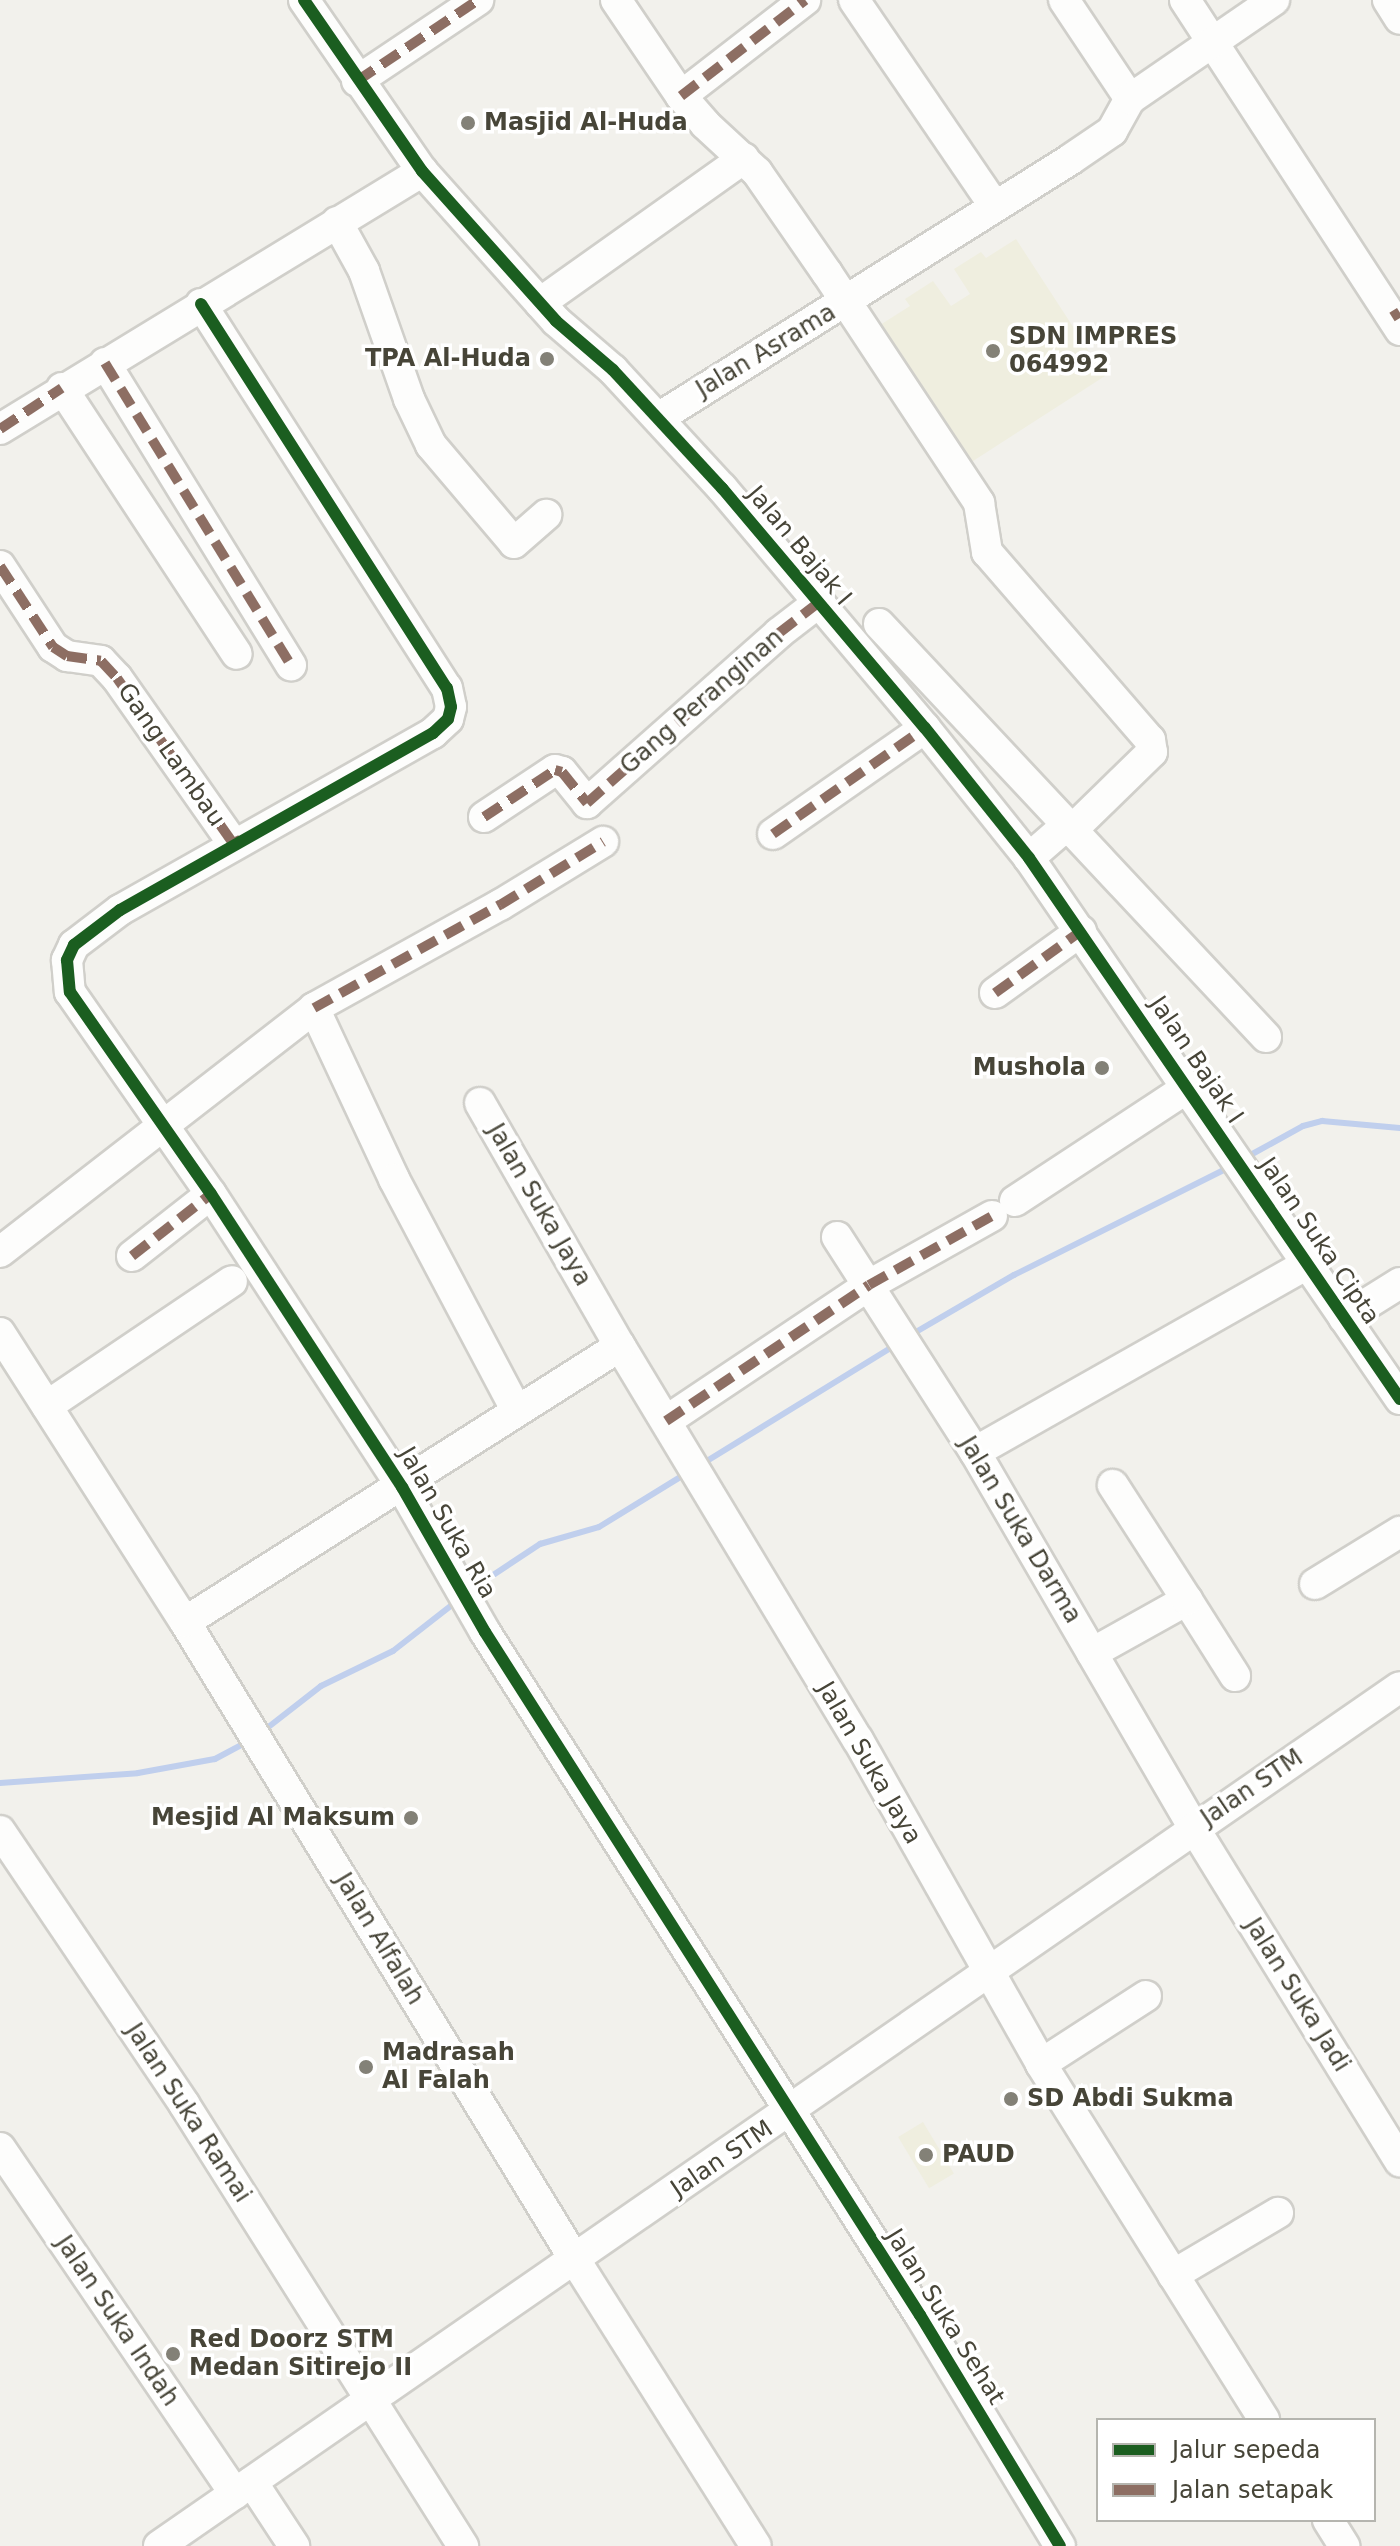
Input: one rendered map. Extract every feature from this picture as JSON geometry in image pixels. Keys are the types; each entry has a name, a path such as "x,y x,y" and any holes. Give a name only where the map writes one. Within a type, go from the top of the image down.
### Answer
{"street":[{"path":"357,81 478,0"},
{"name":"Jalan Asrama","path":"616,0 681,96 705,124 757,172 846,302 660,417"},
{"path":"681,96 805,0"},
{"path":"854,0 994,205"},
{"path":"1064,0 1130,99"},
{"path":"1185,0 1397,320"},
{"path":"1036,868 1059,832 1073,829 1152,752 1150,740 987,552 979,503 846,302 1112,131 1130,99 1210,40 1274,0"},
{"path":"1388,0 1400,19"},
{"name":"Jalan Bajak I","path":"313,3 357,81 422,171 540,303 660,417 925,728 1036,868 1229,1147"},
{"path":"540,303 744,158"},
{"path":"0,429 62,388 422,171"},
{"path":"337,222 364,271 409,399 431,445 514,543 546,515"},
{"path":"201,304 447,688 451,707 448,719 433,733 233,843"},
{"path":"105,363 291,665"},
{"path":"62,388 237,654"},
{"name":"Gang Lambau","path":"0,566 53,647 67,656 101,661 117,678 233,843 120,910 74,945 67,960"},
{"name":"Gang Peranginan","path":"484,817 555,770 562,772 587,803 779,633 818,603"},
{"path":"879,624 1266,1037"},
{"path":"773,834 925,728"},
{"path":"0,1252 314,1008 500,905 603,842"},
{"path":"995,993 1081,931"},
{"name":"Jalan Suka Ria","path":"67,960 70,992 160,1126 211,1194 402,1487 485,1632 791,2112"},
{"path":"314,1008 394,1179 516,1409"},
{"path":"666,1421 869,1285 1004,1208 1187,1088"},
{"name":"Jalan Suka Jaya","path":"480,1103 620,1346 858,1740 1041,2064 1263,2418"},
{"name":"Jalan Suka Cipta","path":"1229,1147 1400,1399"},
{"path":"132,1256 211,1194"},
{"name":"Jalan Suka Darma","path":"837,1237 975,1452 1194,1828"},
{"path":"975,1452 1307,1264"},
{"path":"47,1406 232,1281"},
{"path":"1344,1318 1400,1283"},
{"name":"Jalan Alfalah","path":"0,1333 185,1622 575,2260 756,2546"},
{"path":"185,1622 402,1487 516,1409 620,1346"},
{"path":"1113,1485 1235,1676"},
{"path":"1315,1584 1400,1532"},
{"path":"1092,1653 1187,1600"},
{"name":"Jalan STM","path":"159,2546 791,2112 1194,1828 1397,1695"},
{"name":"Jalan Suka Jadi","path":"1194,1828 1400,2162"},
{"name":"Jalan Suka Ramai","path":"0,1831 184,2104 463,2546"},
{"path":"1041,2064 1146,1996"},
{"name":"Jalan Suka Sehat","path":"791,2112 1060,2546"},
{"name":"Jalan Suka Indah","path":"0,2148 244,2488 294,2546"},
{"path":"1173,2275 1278,2213"},
{"path":"1329,2522 1344,2546"}],"shaded area":[{"name":"SDN IMPRES 064992","path":"1016,239 1105,376 970,463 880,325 910,306 905,299 933,281 951,306 970,294 954,269 981,252 986,258"},
{"name":"PAUD","path":"923,2122 954,2173 929,2188 898,2137"}],"waterway":[{"path":"1245,1158 1303,1126 1322,1121 1400,1128"},
{"path":"909,1336 1014,1275 1232,1166"},
{"path":"702,1464 897,1344"},
{"path":"472,1589 540,1544 599,1527 685,1474"},
{"path":"262,1732 321,1686 393,1651 457,1601"},
{"path":"0,1783 138,1773 215,1759 249,1741"}],"marked path":[{"path":"357,81 478,0"},
{"path":"681,96 805,0"},
{"path":"1392,317 1400,312"},
{"path":"105,363 291,665"},
{"path":"0,429 62,388"},
{"path":"0,566 53,647 67,656 101,661 117,678 233,843 240,840"},
{"path":"484,817 555,770 562,772 587,803 779,633 818,603"},
{"path":"773,834 925,728"},
{"path":"314,1008 500,905 603,842"},
{"path":"995,993 1081,931"},
{"path":"132,1256 211,1194"},
{"path":"666,1421 869,1285 992,1216"}],"cycle path":[{"path":"304,0 422,171 556,321 613,370 722,488 925,728 1029,858 1400,1399"},
{"path":"201,304 447,688 451,707 448,719 433,733 120,910 74,945 67,960 70,992 211,1194 402,1487 485,1632 920,2315 1060,2546"}],"place":[{"name":"Masjid Al-Huda","path":"468,123"},
{"name":"SDN IMPRES 064992","path":"993,351"},
{"name":"TPA Al-Huda","path":"547,359"},
{"name":"Mushola","path":"1102,1068"},
{"name":"Mesjid Al Maksum","path":"411,1818"},
{"name":"Madrasah Al Falah","path":"366,2067"},
{"name":"SD Abdi Sukma","path":"1011,2099"},
{"name":"PAUD","path":"926,2155"},
{"name":"Red Doorz STM Medan Sitirejo II","path":"173,2354"}]}
